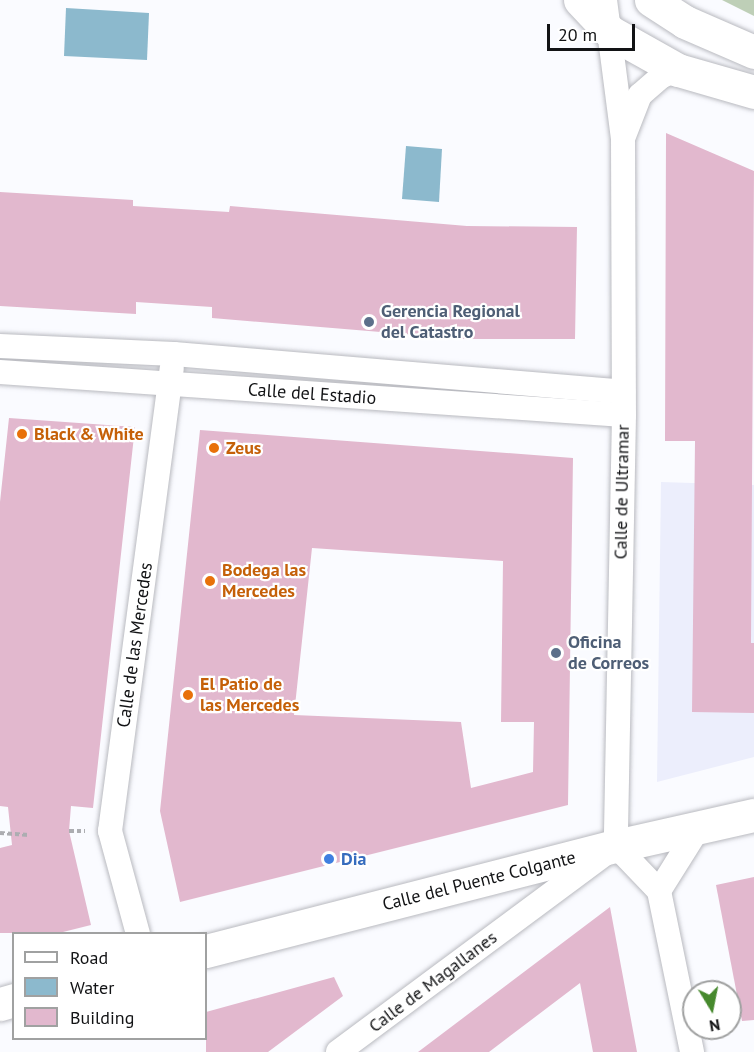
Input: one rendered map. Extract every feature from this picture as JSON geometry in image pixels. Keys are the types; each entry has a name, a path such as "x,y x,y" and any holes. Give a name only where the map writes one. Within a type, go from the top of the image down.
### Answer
{"street":[{"path":"580,0 610,32 678,70 754,92"},
{"name":"Calle de Ultramar","path":"605,0 623,138 623,403 616,846"},
{"path":"651,0 685,21 754,52"},
{"name":"Calle de Ultramar","path":"623,138 640,95 662,76 678,70"},
{"name":"Calle del Estadio","path":"0,346 174,354 623,403"},
{"name":"Calle de las Mercedes","path":"138,932 110,831 174,354"},
{"name":"Calle del Estadio","path":"0,372 170,384 623,403"},
{"name":"Calle del Puente Colgante","path":"207,951 616,846 754,815"},
{"path":"659,891 699,827"},
{"path":"616,846 659,891 692,1052"},
{"name":"Calle de Magallanes","path":"338,1052 616,846"},
{"path":"503,875 523,889 527,911"}],"path":[{"path":"0,833 29,835"}],"shaded area":[{"path":"661,482 754,485 754,757 657,782"}],"green space":[{"path":"722,0 754,0 754,16"}],"water":[{"path":"66,8 149,13 147,60 64,56"},
{"path":"406,146 442,149 439,202 402,199"}],"building":[{"path":"666,133 754,171 751,643 754,643 754,713 692,712 695,441 665,441"},
{"path":"0,192 133,200 133,206 229,212 230,206 467,226 577,227 575,339 465,339 212,318 212,307 136,302 136,314 0,306"},
{"path":"9,418 135,427 93,808 71,806 69,831 91,925 63,932 0,933 0,848 12,845 8,807 0,806 0,502"},
{"path":"200,430 573,458 568,805 180,902 160,811","holes":["312,548 503,561 501,722 534,722 533,772 471,788 461,722 294,715"]},
{"path":"754,877 754,1020 742,1021 742,980 734,980 716,885"},
{"path":"610,907 637,1052 593,1052 580,983 489,1052 418,1052"},
{"path":"334,977 343,996 268,1052 206,1052 207,1012"}],"place":[{"name":"Gerencia Regional del Catastro","path":"369,322"},
{"name":"Black & White","path":"22,434"},
{"name":"Zeus","path":"214,448"},
{"name":"Bodega las Mercedes","path":"210,581"},
{"name":"Oficina de Correos","path":"556,653"},
{"name":"El Patio de las Mercedes","path":"188,695"},
{"name":"Dia","path":"329,859"}]}
